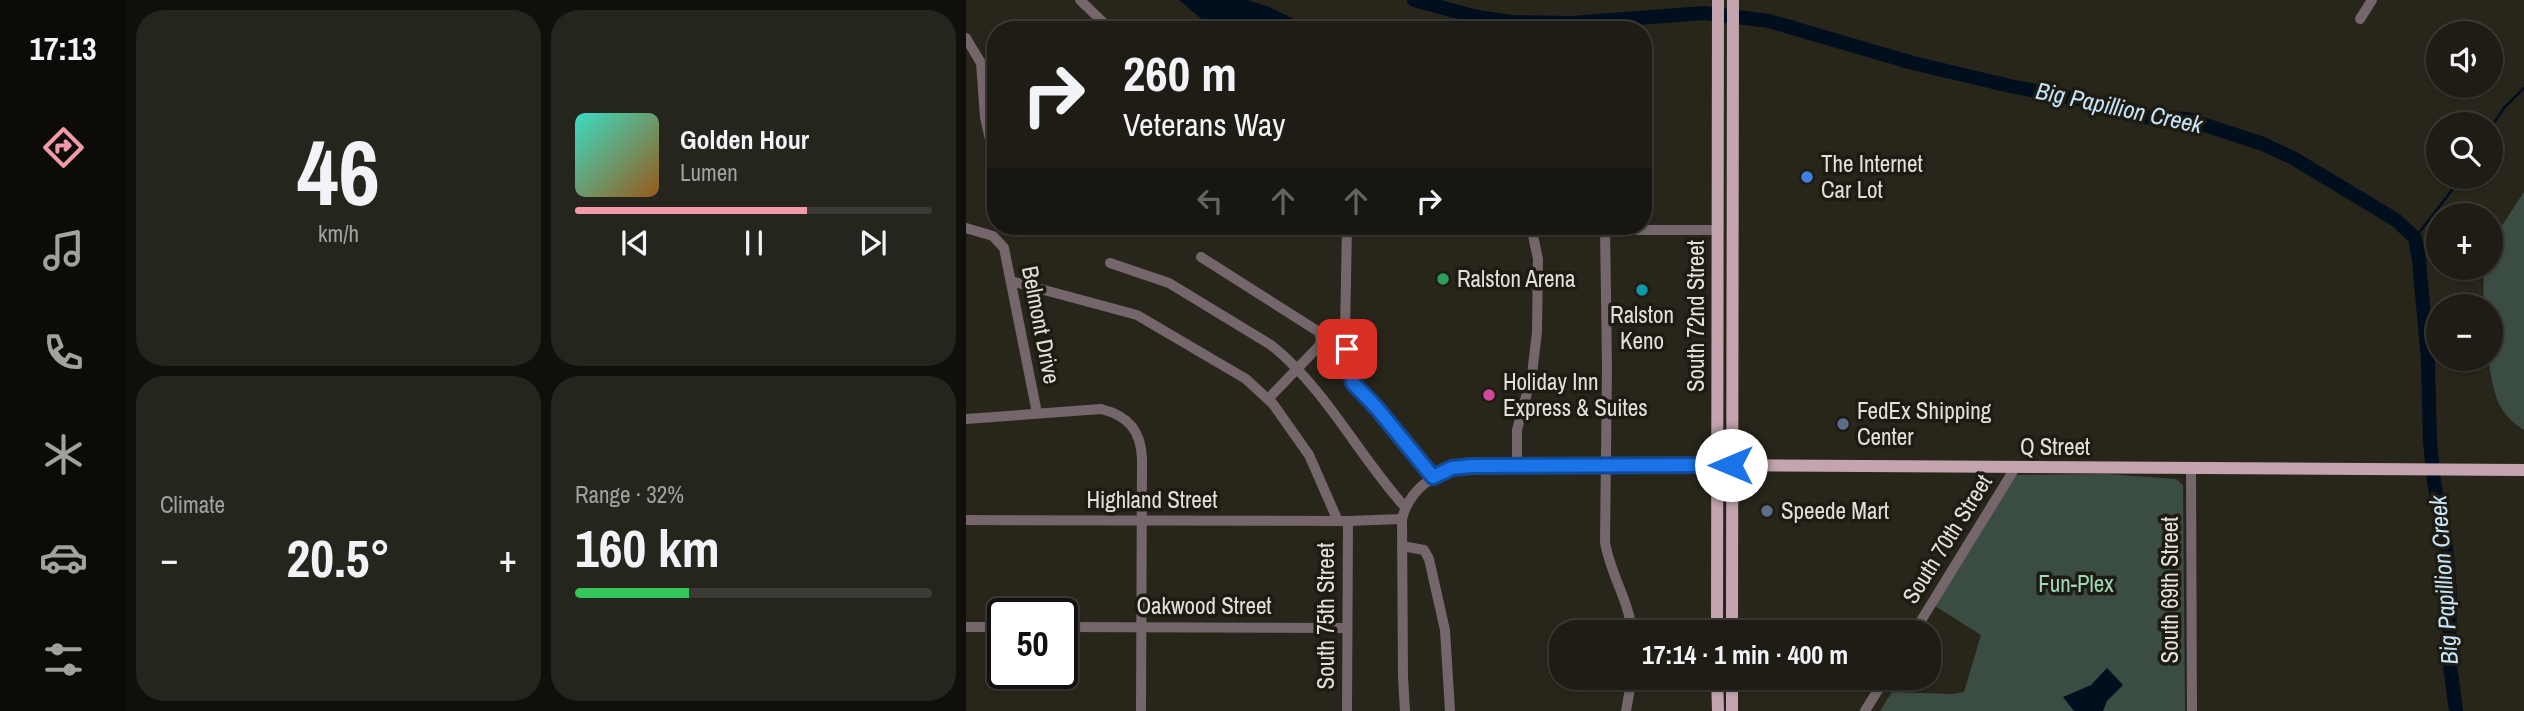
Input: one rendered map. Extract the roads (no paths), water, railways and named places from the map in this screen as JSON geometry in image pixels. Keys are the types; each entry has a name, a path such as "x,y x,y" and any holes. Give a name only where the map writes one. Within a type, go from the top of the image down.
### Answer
{"main road":[{"name":"South 72nd Street","path":"1717,620 1718,0"},
{"name":"South 72nd Street","path":"1732,620 1733,0"},
{"path":"1717,230 1723,238 1724,282 1731,297"},
{"name":"Q Street","path":"1716,465 2524,470"},
{"path":"1717,690 1718,711"},
{"path":"1732,690 1732,711"}],"street":[{"path":"1080,0 1097,21"},
{"path":"2360,19 2372,0"},
{"path":"966,38 981,63 987,124"},
{"name":"Belmont Drive","path":"966,228 987,234"},
{"path":"1652,228 1717,230"},
{"name":"Belmont Drive","path":"990,235 1002,243 1037,413"},
{"path":"1347,235 1345,334 1353,383 1433,477"},
{"path":"1517,465 1517,430 1532,374 1537,332 1538,259 1533,235"},
{"path":"1605,235 1605,542 1607,559 1631,620"},
{"path":"1201,257 1319,332 1319,345 1298,370 1268,398"},
{"path":"1110,263 1169,284 1271,345 1298,370 1405,507"},
{"path":"1011,281 1137,315 1246,379 1268,398 1309,455 1343,521"},
{"path":"966,419 1101,409 1113,412 1135,429 1142,445 1141,711"},
{"name":"Q Street","path":"1405,711 1402,519 1410,498 1433,477 1458,467 1716,465"},
{"name":"South 70th Street","path":"1921,620 2015,468"},
{"name":"South 69th Street","path":"2191,470 2192,711"},
{"name":"Highland Street","path":"966,520 1402,519"},
{"name":"South 75th Street","path":"1343,521 1347,711"},
{"path":"1402,546 1423,550 1429,559 1445,630 1450,711"},
{"path":"966,627 987,627"},
{"name":"Oakwood Street","path":"1078,627 1346,628"},
{"path":"1626,711 1630,690"},
{"path":"1865,711 1878,690"}],"water":[{"path":"1179,0 1247,0 1298,21 1204,21"},
{"path":"2107,668 2123,685 2107,701 2103,711 2074,711 2063,697 2091,685"}],"waterway":[{"name":"Big Papillion Creek","path":"1414,0 1477,17 1505,21"},
{"name":"Big Papillion Creek","path":"1598,21 1704,13 1769,21 1913,63 2093,102 2142,117 2187,119 2263,144 2293,158 2396,220 2415,238 2419,260 2428,361 2430,442 2447,555 2450,593 2449,657 2456,711"},
{"path":"2501,112 2524,88"},
{"path":"2415,238 2453,189"}],"place":[{"name":"The Internet Car Lot","path":"1807,177"},
{"name":"Ralston Arena","path":"1443,279"},
{"name":"Ralston Keno","path":"1642,290"},
{"name":"Holiday Inn Express & Suites","path":"1489,395"},
{"name":"FedEx Shipping Center","path":"1843,424"},
{"name":"Speede Mart","path":"1767,511"}],"park label":[{"name":"Fun-Plex","path":"2076,584"}]}
